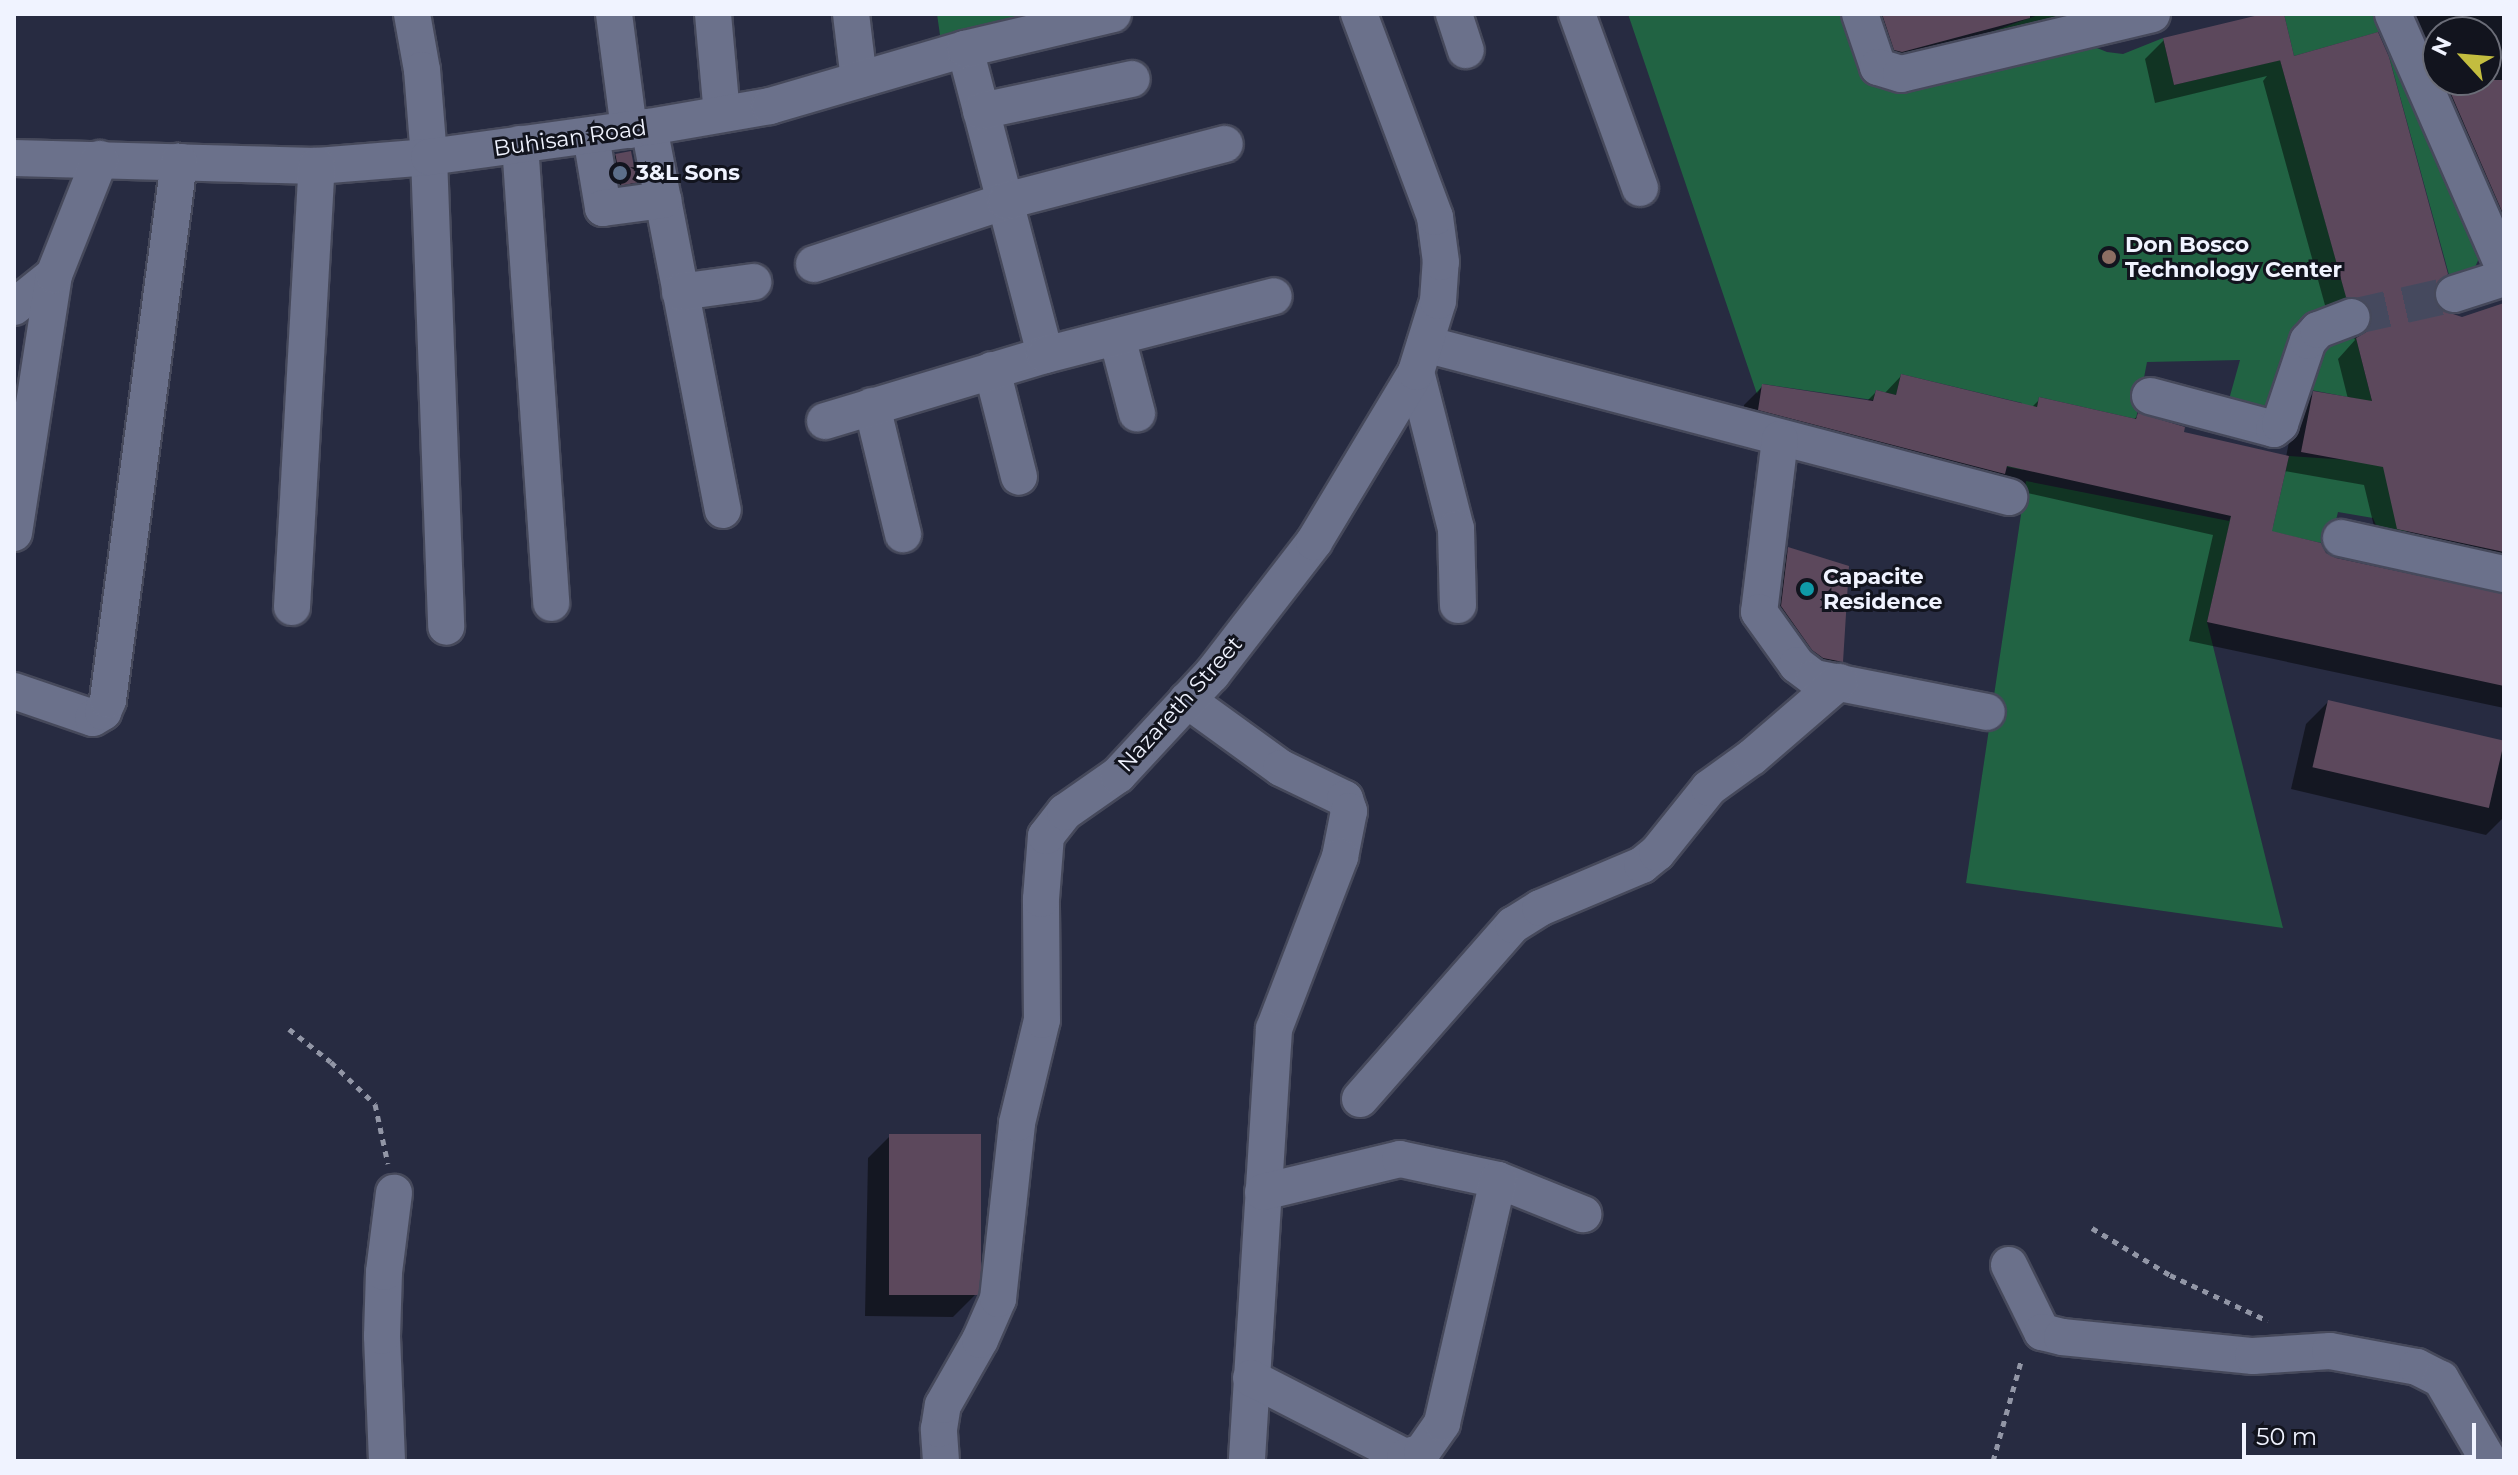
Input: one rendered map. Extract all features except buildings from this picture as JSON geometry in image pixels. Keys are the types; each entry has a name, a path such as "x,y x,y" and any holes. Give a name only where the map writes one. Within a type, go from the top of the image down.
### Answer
{"street":[{"path":"412,14 422,70 429,157 446,627"},
{"path":"614,14 639,128 663,200 723,510"},
{"path":"713,14 722,114"},
{"path":"851,14 859,80"},
{"name":"Buhisan Road","path":"14,158 317,166 429,157 591,136 770,106 965,49 1113,14"},
{"name":"Nazareth Street","path":"941,1461 939,1429 943,1405 980,1340 998,1299 1017,1123 1042,1020 1041,899 1046,836 1065,812 1118,775 1212,674 1314,542 1420,358 1438,301 1441,262 1435,217 1359,14"},
{"path":"1454,14 1466,50"},
{"path":"1577,14 1640,188"},
{"path":"1860,14 1878,67 1901,74 2152,14"},
{"path":"2393,14 2504,268"},
{"path":"965,49 1045,355"},
{"path":"981,111 1132,79"},
{"path":"591,136 603,208 663,200"},
{"path":"520,144 551,603"},
{"path":"814,264 1006,201 1225,144"},
{"path":"14,533 20,449 54,275 100,159"},
{"path":"14,691 93,718 103,712 108,700 179,162"},
{"path":"292,607 317,166"},
{"path":"14,307 54,275"},
{"path":"2454,294 2504,278"},
{"path":"680,292 753,282"},
{"path":"825,421 1045,355 1274,296"},
{"path":"2150,396 2274,429 2280,424 2308,341 2318,330 2352,317"},
{"path":"1117,337 1137,413"},
{"path":"1458,605 1456,529 1420,358 1780,439 2009,497"},
{"path":"992,370 1019,477"},
{"path":"872,406 903,534"},
{"path":"1780,439 1759,612 1797,665 1814,678 1987,712"},
{"path":"2341,538 2504,574"},
{"path":"1360,1099 1513,925 1540,908 1642,865 1657,853 1709,788 1752,757 1839,682"},
{"path":"1187,700 1281,768 1345,799 1349,811 1340,857 1274,1029 1247,1461"},
{"path":"1263,1192 1400,1159 1498,1180 1583,1214"},
{"path":"1251,1378 1376,1452 1405,1457 1422,1452 1442,1423 1498,1180"},
{"path":"387,1461 382,1336 384,1272 394,1193"},
{"path":"2009,1265 2042,1332 2062,1337 2253,1356 2330,1351 2417,1367 2441,1379 2489,1461"}],"path":[{"path":"289,1029 331,1062 375,1104 394,1193"},
{"path":"2092,1228 2170,1275 2277,1326"},
{"path":"1993,1461 2024,1354 2042,1332"}],"green space":[{"path":"937,14 1095,14 943,56"},
{"path":"1628,14 1867,14 1886,69 2041,14 2078,14 2087,44 2107,52 2123,54 2163,38 2174,85 2280,60 2350,310 2277,404 2250,407 2228,403 2240,360 2147,362 2136,419 2039,397 2023,470 2007,467 2022,403 1901,374 1896,395 1876,390 1873,400 1763,384 1757,394"},
{"path":"2284,14 2373,14 2395,22 2480,256 2472,274 2451,282 2382,31 2294,56"},
{"path":"2356,338 2384,449 2472,482 2401,536 2378,530 2373,518 2338,512 2330,545 2230,522 2207,622 2283,928 1966,883 2026,481 2229,521 2231,516 2273,526 2289,456 2348,460 2358,399 2311,390 2319,350 2330,340"}],"tunnel":[{"path":"2352,317 2454,294"}],"place":[{"name":"3&L Sons","path":"620,173"},
{"name":"Don Bosco Technology Center","path":"2109,257"},
{"name":"Capacite Residence","path":"1807,589"}]}
